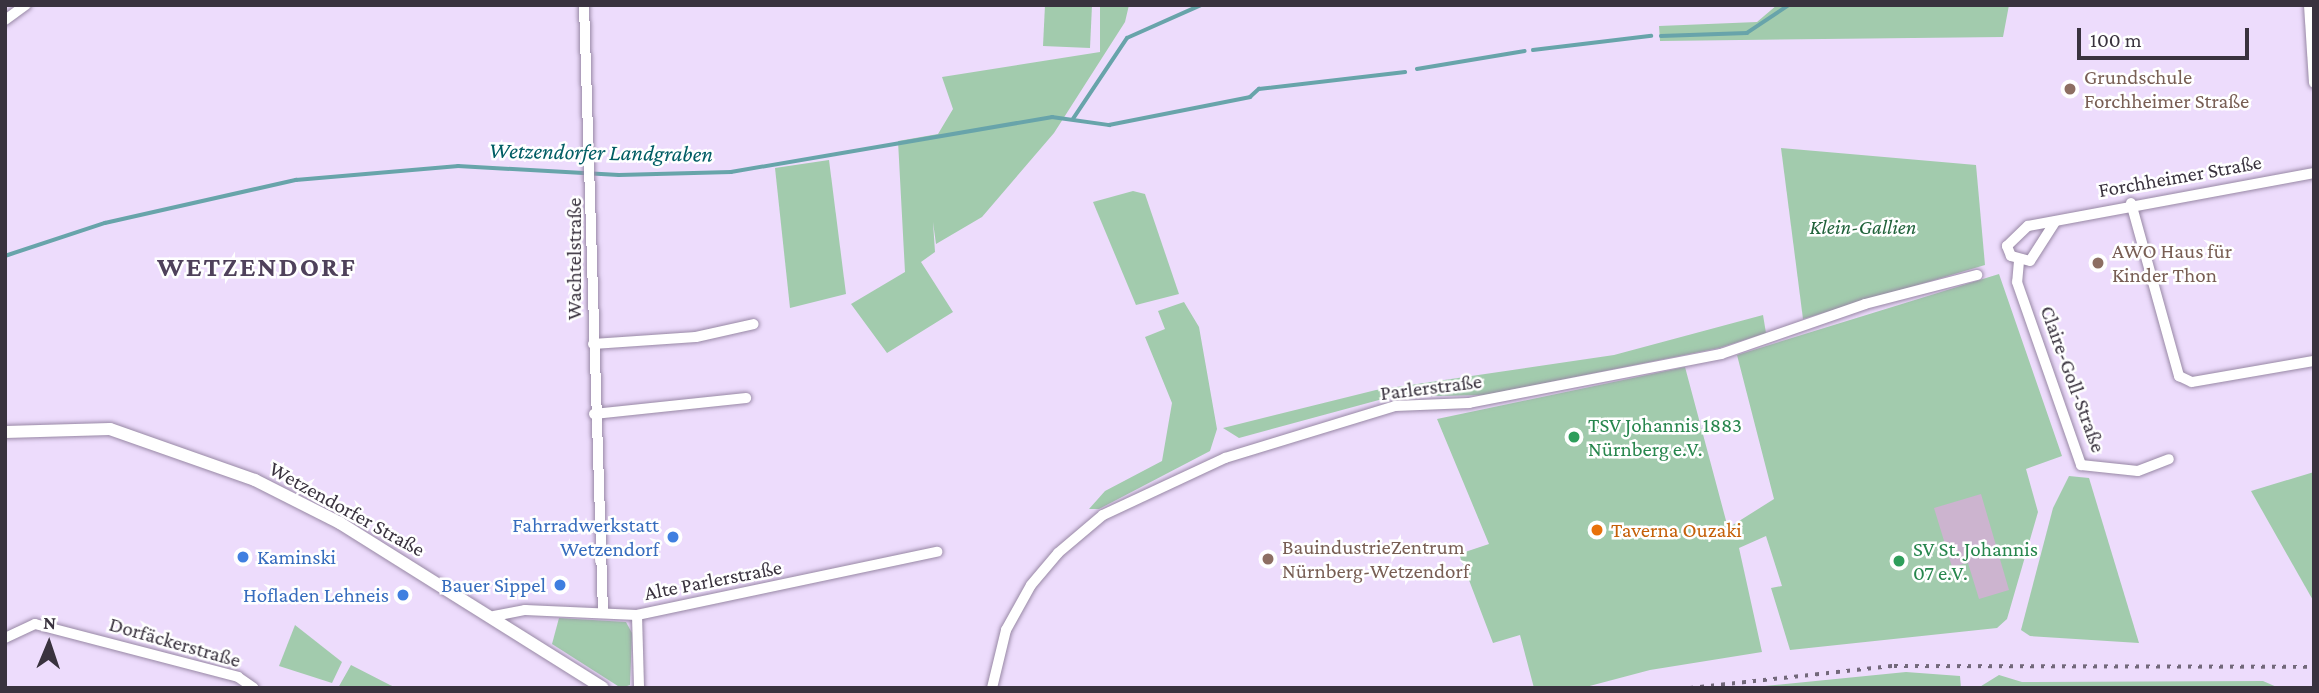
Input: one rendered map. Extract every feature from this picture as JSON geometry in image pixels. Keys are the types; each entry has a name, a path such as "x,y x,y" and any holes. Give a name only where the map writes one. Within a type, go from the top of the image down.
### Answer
{"street":[{"path":"5,20 26,5"},
{"name":"Wachtelstraße","path":"584,5 593,179 594,414 603,612"},
{"path":"2309,5 2314,83"},
{"name":"Forchheimer Straße","path":"2019,261 2007,246 2014,233 2132,203 2314,173"},
{"path":"2132,203 2179,376 2192,382 2314,361"},
{"path":"2019,261 2030,261 2055,222"},
{"name":"Claire-Goll-Straße","path":"2019,261 2017,282 2081,466 2138,471 2169,459"},
{"name":"Parlerstraße","path":"992,688 1006,630 1031,585 1058,553 1103,515 1226,458 1395,406 1469,403 1721,354 1865,304 1977,275"},
{"name":"Wachtelstraße","path":"593,344 696,337 754,324"},
{"path":"594,414 747,398"},
{"name":"Wetzendorfer Straße","path":"5,432 110,429 198,458 313,508 494,616 603,688"},
{"name":"Alte Parlerstraße","path":"494,616 515,611 637,615 937,552"},
{"path":"637,615 639,688"},
{"name":"Dorfäckerstraße","path":"5,638 35,624 238,677 254,688"}],"green space":[{"path":"1045,5 1092,5 1090,48 1043,46"},
{"path":"1100,5 1129,5 1125,22 1054,133 982,217 936,244 933,222 935,252 921,262 953,312 887,353 851,304 905,272 898,141 938,134 953,109 942,77 1100,52"},
{"path":"1777,5 2009,5 2003,37 1660,41 1659,26 1757,22"},
{"name":"Klein-Gallien","path":"1781,148 1976,165 1985,265 1803,319"},
{"path":"829,160 846,294 790,308 775,168"},
{"path":"1133,191 1145,194 1179,294 1136,305 1093,202"},
{"path":"1999,274 2062,456 2026,469 2038,512 2007,619 1997,628 1790,650 1771,588 1782,586 1766,536 1739,548 1762,652 1650,670 1582,688 1534,688 1520,635 1493,643 1459,554 1489,544 1437,419 1685,367 1728,528 1774,499 1737,355"},
{"path":"1184,302 1199,327 1217,429 1210,451 1099,509 1089,509 1105,491 1162,461 1172,403 1145,337 1165,329 1158,311"},
{"path":"1763,315 1766,333 1719,348 1485,395 1390,397 1239,438 1223,428 1376,390 1614,355"},
{"path":"2314,472 2314,602 2251,491"},
{"path":"2069,476 2089,478 2139,643 2030,636 2021,630 2053,508"},
{"path":"559,618 626,622 632,633 630,685 621,688 552,644"},
{"path":"295,625 342,662 332,683 279,666"},
{"path":"351,665 390,685 397,688 338,688"},
{"path":"1906,672 1960,676 1961,688 1744,688"},
{"path":"1999,675 2022,682 2263,681 2279,688 1978,688"}],"building":[{"path":"1981,494 2009,590 1979,599 1968,563 1952,567 1934,508"}],"waterway":[{"path":"1073,119 1127,38 1201,5"},
{"name":"Wetzendorfer Landgraben","path":"1661,36 1747,33 1789,5"},
{"name":"Wetzendorfer Landgraben","path":"1533,50 1651,36"},
{"name":"Wetzendorfer Landgraben","path":"1417,69 1524,51"},
{"name":"Wetzendorfer Landgraben","path":"5,256 105,223 296,180 458,166 619,175 731,172 1052,117 1109,125 1250,97 1259,89 1405,72"}],"railway":[{"path":"1690,688 1894,666 2314,667"}],"place":[{"name":"Grundschule Forchheimer Straße","path":"2070,89"},
{"name":"AWO Haus für Kinder Thon","path":"2098,263"},
{"name":"TSV Johannis 1883 Nürnberg e.V.","path":"1574,437"},
{"name":"Taverna Ouzaki","path":"1597,530"},
{"name":"Fahrradwerkstatt Wetzendorf","path":"673,537"},
{"name":"Kaminski","path":"243,557"},
{"name":"BauindustrieZentrum Nürnberg-Wetzendorf","path":"1268,559"},
{"name":"SV St. Johannis 07 e.V.","path":"1899,561"},
{"name":"Bauer Sippel","path":"560,585"},
{"name":"Hofladen Lehneis","path":"403,595"}],"district":[{"name":"WETZENDORF","path":"257,267"}]}
